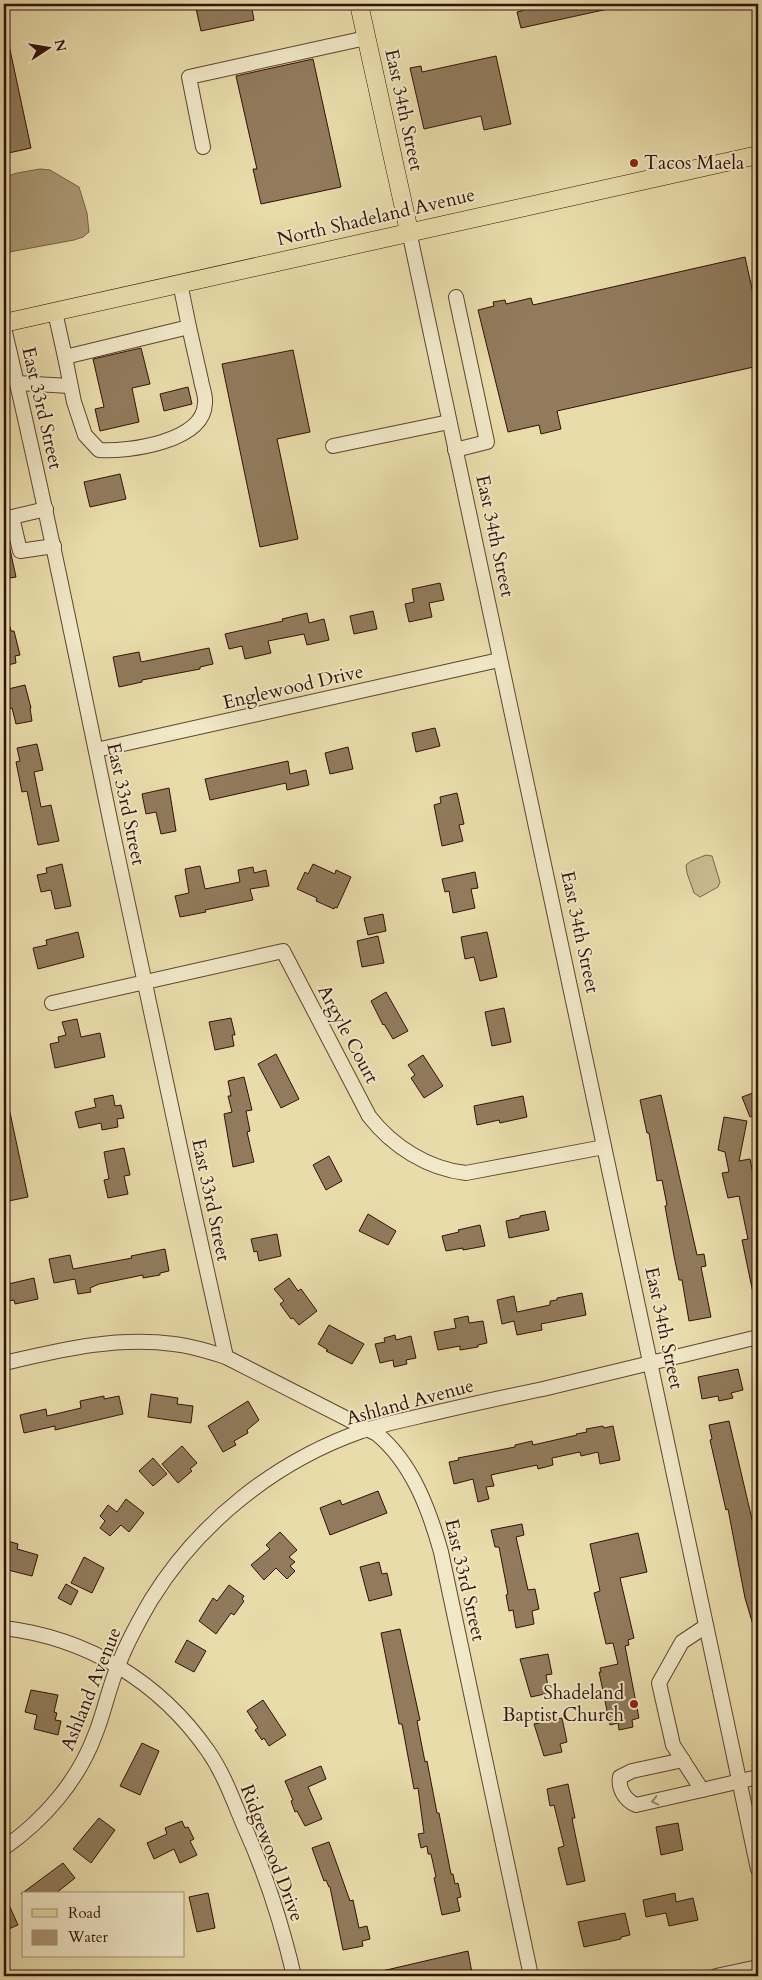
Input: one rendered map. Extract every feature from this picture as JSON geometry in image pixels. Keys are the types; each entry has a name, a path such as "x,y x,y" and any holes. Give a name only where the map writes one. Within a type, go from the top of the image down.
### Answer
{"main road":[{"name":"East 34th Street","path":"359,4 408,232"},
{"name":"North Shadeland Avenue","path":"4,323 758,155"}],"street":[{"path":"203,147 189,77 366,38"},
{"name":"East 34th Street","path":"408,232 758,1869"},
{"path":"54,312 70,386 85,435 99,450 117,451 170,440 189,430 202,416 206,402 180,283"},
{"path":"455,450 487,442 456,297"},
{"path":"65,357 189,327"},
{"name":"East 33rd Street","path":"4,328 54,546 144,982 226,1357 368,1429 389,1444 418,1488 434,1525 444,1561 531,1976"},
{"path":"17,383 70,386"},
{"path":"333,446 449,422"},
{"path":"46,509 12,516 20,551 54,546"},
{"name":"Englewood Drive","path":"96,750 499,660"},
{"name":"Argyle Court","path":"52,1003 283,951 370,1116 382,1132 405,1151 451,1172 466,1173 604,1147"},
{"name":"Ashland Avenue","path":"4,1848 43,1815 80,1767 102,1718 118,1666 133,1632 165,1579 200,1536 219,1518 244,1496 288,1466 330,1444 368,1429 758,1337"},
{"path":"4,1363 80,1346 134,1342 180,1344 226,1357"},
{"path":"702,1790 673,1745 658,1683 682,1642 706,1626"},
{"name":"Ridgewood Drive","path":"4,1628 40,1634 66,1642 92,1652 118,1666 138,1679 174,1710 200,1740 225,1780 265,1876 294,1976"},
{"path":"683,1760 632,1771 620,1777 619,1785 628,1802 636,1805 758,1777"},
{"path":"716,1976 758,1967"}],"shaded area":[{"path":"706,855 712,856 720,882 718,887 700,897 694,893 686,865"}],"water":[{"path":"40,169 50,170 79,187 87,213 89,232 83,237 74,240 4,253 4,177"}],"building":[{"path":"195,4 251,4 254,20 201,31"},
{"path":"521,4 607,4 608,9 521,28 517,12 522,11"},
{"path":"9,45 31,148 4,154 4,46"},
{"path":"496,56 511,124 484,130 481,116 424,129 410,68 421,66 422,72"},
{"path":"313,59 341,187 261,204 253,169 257,169 236,76"},
{"path":"745,257 758,316 758,366 557,411 561,429 541,434 539,425 508,432 478,310 494,306 493,302 505,300 506,304 531,298 533,305"},
{"path":"141,348 150,384 132,388 139,422 100,431 95,409 104,407 93,359"},
{"path":"293,350 310,432 277,439 298,539 260,547 222,364"},
{"path":"188,387 192,404 164,411 160,394"},
{"path":"120,474 126,499 90,507 84,482"},
{"path":"4,545 9,545 16,577 4,579"},
{"path":"440,583 444,600 429,603 432,617 409,622 405,604 414,602 412,589"},
{"path":"373,611 377,629 354,634 350,616"},
{"path":"307,613 309,623 324,619 329,640 307,645 304,634 268,641 271,653 245,659 242,646 229,649 225,634 283,621 282,619"},
{"path":"10,627 11,631 14,631 20,655 15,656 16,663 4,666 4,628"},
{"path":"209,648 213,664 200,667 200,669 142,680 142,682 119,687 113,657 139,652 141,662"},
{"path":"25,685 32,721 16,724 12,708 6,709 4,690"},
{"path":"435,728 440,746 416,752 412,733"},
{"path":"37,744 43,770 34,772 41,807 51,805 59,841 38,845 27,791 22,792 16,762 20,761 17,748"},
{"path":"348,747 353,769 330,774 325,753"},
{"path":"288,761 290,774 306,770 309,785 287,790 286,783 210,800 205,779"},
{"path":"169,788 176,831 161,834 156,812 146,814 142,794"},
{"path":"457,793 464,824 459,825 463,841 442,846 434,805 441,803 440,797"},
{"path":"62,864 71,906 55,909 51,890 41,892 37,875 47,873 46,868"},
{"path":"313,864 335,874 336,870 351,877 337,908 335,907 334,909 316,901 317,898 297,889 305,872 308,874"},
{"path":"200,866 205,889 240,882 238,870 253,867 254,873 266,870 269,886 250,889 253,900 180,917 175,896 189,893 185,869"},
{"path":"475,872 478,888 471,889 475,908 453,913 449,891 445,892 442,879"},
{"path":"383,914 386,931 368,935 364,918"},
{"path":"78,932 84,957 38,969 33,948 47,945 46,940"},
{"path":"487,932 497,977 480,981 474,957 465,959 461,937"},
{"path":"378,936 384,963 362,967 357,941"},
{"path":"386,992 408,1031 393,1039 383,1025 371,1001"},
{"path":"504,1008 511,1042 492,1046 485,1012"},
{"path":"231,1018 235,1035 232,1035 234,1046 215,1050 209,1022"},
{"path":"77,1019 81,1037 100,1033 105,1057 55,1068 50,1044 59,1042 58,1037 66,1035 62,1022"},
{"path":"276,1054 299,1099 281,1108 258,1064"},
{"path":"423,1055 443,1086 424,1098 411,1078 415,1075 408,1065"},
{"path":"244,1077 252,1110 246,1111 250,1131 247,1132 254,1162 233,1167 224,1114 232,1112 228,1096 231,1096 228,1081"},
{"path":"758,1091 758,1113 750,1117 742,1097"},
{"path":"113,1095 115,1106 121,1105 124,1118 117,1119 118,1127 102,1130 101,1123 79,1128 75,1112 96,1107 94,1099"},
{"path":"661,1095 697,1255 704,1254 706,1266 701,1267 711,1317 689,1321 682,1280 679,1280 674,1256 662,1180 657,1181 649,1133 647,1133 640,1100"},
{"path":"523,1096 527,1117 500,1123 499,1120 477,1125 474,1106"},
{"path":"4,1108 9,1108 28,1197 4,1202"},
{"path":"724,1117 747,1121 739,1161 750,1159 758,1199 758,1293 753,1293 742,1240 748,1239 739,1196 728,1198 722,1173 729,1172 725,1152 718,1150"},
{"path":"124,1148 130,1175 124,1176 128,1194 108,1198 104,1180 109,1179 104,1152"},
{"path":"329,1156 342,1181 326,1190 313,1165"},
{"path":"545,1211 549,1230 509,1238 506,1221"},
{"path":"368,1214 396,1231 388,1245 359,1231"},
{"path":"480,1225 485,1246 446,1251 442,1236"},
{"path":"277,1234 281,1256 259,1261 257,1251 254,1252 251,1239"},
{"path":"165,1249 169,1271 160,1273 160,1275 143,1278 143,1275 99,1284 90,1288 91,1292 78,1294 75,1279 54,1283 49,1259 70,1255 73,1269 132,1258 131,1256"},
{"path":"34,1278 38,1299 15,1304 14,1300 4,1302 4,1285"},
{"path":"289,1278 298,1291 301,1289 317,1311 299,1325 293,1318 291,1319 280,1304 284,1301 274,1289"},
{"path":"582,1293 586,1315 541,1324 542,1330 517,1335 514,1321 502,1324 497,1300 514,1296 517,1312 550,1305 550,1301 557,1300 557,1298"},
{"path":"468,1316 469,1323 483,1321 487,1343 478,1345 478,1347 460,1350 460,1346 438,1350 434,1332 456,1328 454,1319"},
{"path":"329,1325 364,1344 352,1364 326,1351 328,1350 318,1344"},
{"path":"395,1335 396,1340 411,1336 416,1358 406,1360 407,1364 394,1367 393,1360 380,1363 375,1344 385,1342 384,1338"},
{"path":"738,1369 743,1390 731,1393 733,1398 719,1401 718,1396 702,1399 698,1377"},
{"path":"151,1394 178,1398 177,1404 193,1406 191,1423 148,1417"},
{"path":"104,1396 104,1399 119,1396 123,1414 55,1430 55,1426 24,1433 20,1415 46,1409 47,1416 81,1408 80,1401"},
{"path":"248,1401 259,1420 247,1430 248,1433 234,1441 236,1445 223,1452 208,1426"},
{"path":"729,1421 758,1545 758,1627 754,1628 745,1598 728,1509 726,1510 710,1440 712,1439 709,1425"},
{"path":"603,1426 604,1428 613,1426 620,1460 600,1464 598,1452 581,1456 580,1452 552,1458 553,1465 538,1469 537,1465 491,1475 494,1486 486,1487 489,1499 478,1502 473,1479 454,1484 449,1462 459,1460 458,1458 515,1447 515,1445 532,1441 533,1445 577,1435 587,1432 586,1429"},
{"path":"182,1446 197,1463 190,1469 192,1471 178,1483 162,1464"},
{"path":"153,1458 167,1474 153,1486 139,1471"},
{"path":"378,1491 387,1513 330,1535 320,1508 340,1500 342,1505"},
{"path":"126,1499 144,1513 129,1532 121,1525 110,1536 100,1528 105,1521 100,1516 108,1505 117,1512"},
{"path":"522,1524 524,1535 516,1537 528,1590 535,1589 539,1609 532,1611 534,1624 516,1628 513,1610 509,1611 506,1595 508,1594 499,1547 495,1547 491,1530"},
{"path":"280,1532 297,1550 289,1557 295,1562 290,1566 295,1571 287,1579 276,1568 264,1580 251,1565 270,1549 266,1545"},
{"path":"638,1533 647,1572 620,1578 634,1638 628,1640 629,1645 625,1646 639,1718 632,1720 633,1727 619,1730 618,1723 610,1725 599,1672 601,1672 600,1668 618,1664 613,1643 606,1644 594,1593 600,1591 590,1544"},
{"path":"4,1540 18,1544 17,1549 38,1555 32,1576 4,1569"},
{"path":"84,1557 104,1568 92,1593 71,1583"},
{"path":"379,1562 382,1574 387,1573 392,1595 369,1601 360,1567"},
{"path":"66,1584 78,1591 71,1605 58,1598"},
{"path":"229,1585 244,1596 242,1599 244,1601 234,1615 231,1613 216,1634 199,1621 213,1598 217,1601"},
{"path":"400,1629 420,1720 417,1721 425,1762 427,1761 451,1874 453,1874 455,1884 458,1883 461,1897 457,1898 460,1911 442,1915 431,1854 428,1854 427,1846 421,1848 418,1834 424,1833 418,1788 414,1789 402,1724 399,1724 381,1633"},
{"path":"187,1640 206,1651 194,1672 175,1662"},
{"path":"548,1654 552,1674 546,1675 549,1693 531,1697 520,1659"},
{"path":"31,1690 58,1695 54,1712 57,1713 55,1720 61,1721 58,1735 34,1729 37,1715 25,1712"},
{"path":"263,1700 286,1735 269,1746 264,1738 262,1740 255,1730 258,1728 247,1711"},
{"path":"562,1718 567,1742 560,1744 562,1752 544,1756 534,1724"},
{"path":"142,1743 159,1751 140,1795 120,1786"},
{"path":"321,1766 326,1779 308,1787 322,1819 305,1826 297,1811 295,1812 291,1801 293,1800 285,1781"},
{"path":"568,1784 575,1818 572,1818 573,1824 585,1881 567,1885 558,1848 564,1846 554,1805 550,1806 547,1789"},
{"path":"99,1818 115,1830 91,1863 73,1849"},
{"path":"182,1821 185,1828 188,1827 194,1839 190,1841 197,1855 180,1863 174,1849 154,1859 147,1843 167,1834 165,1828"},
{"path":"678,1823 683,1850 661,1855 656,1827"},
{"path":"329,1842 350,1901 353,1900 359,1928 367,1926 370,1939 362,1941 363,1946 343,1950 330,1887 326,1880 324,1881 312,1848"},
{"path":"63,1863 75,1878 58,1892 24,1892"},
{"path":"208,1893 215,1928 197,1932 189,1897"},
{"path":"675,1893 676,1902 693,1898 698,1920 669,1926 666,1913 646,1917 643,1900"},
{"path":"4,1894 18,1925 4,1931"},
{"path":"625,1913 630,1935 621,1937 621,1939 584,1947 578,1922"},
{"path":"468,1951 472,1973 463,1976 382,1976 382,1971"}],"place":[{"name":"Tacos Maela","path":"634,163"},
{"name":"Shadeland Baptist Church","path":"634,1704"}]}
